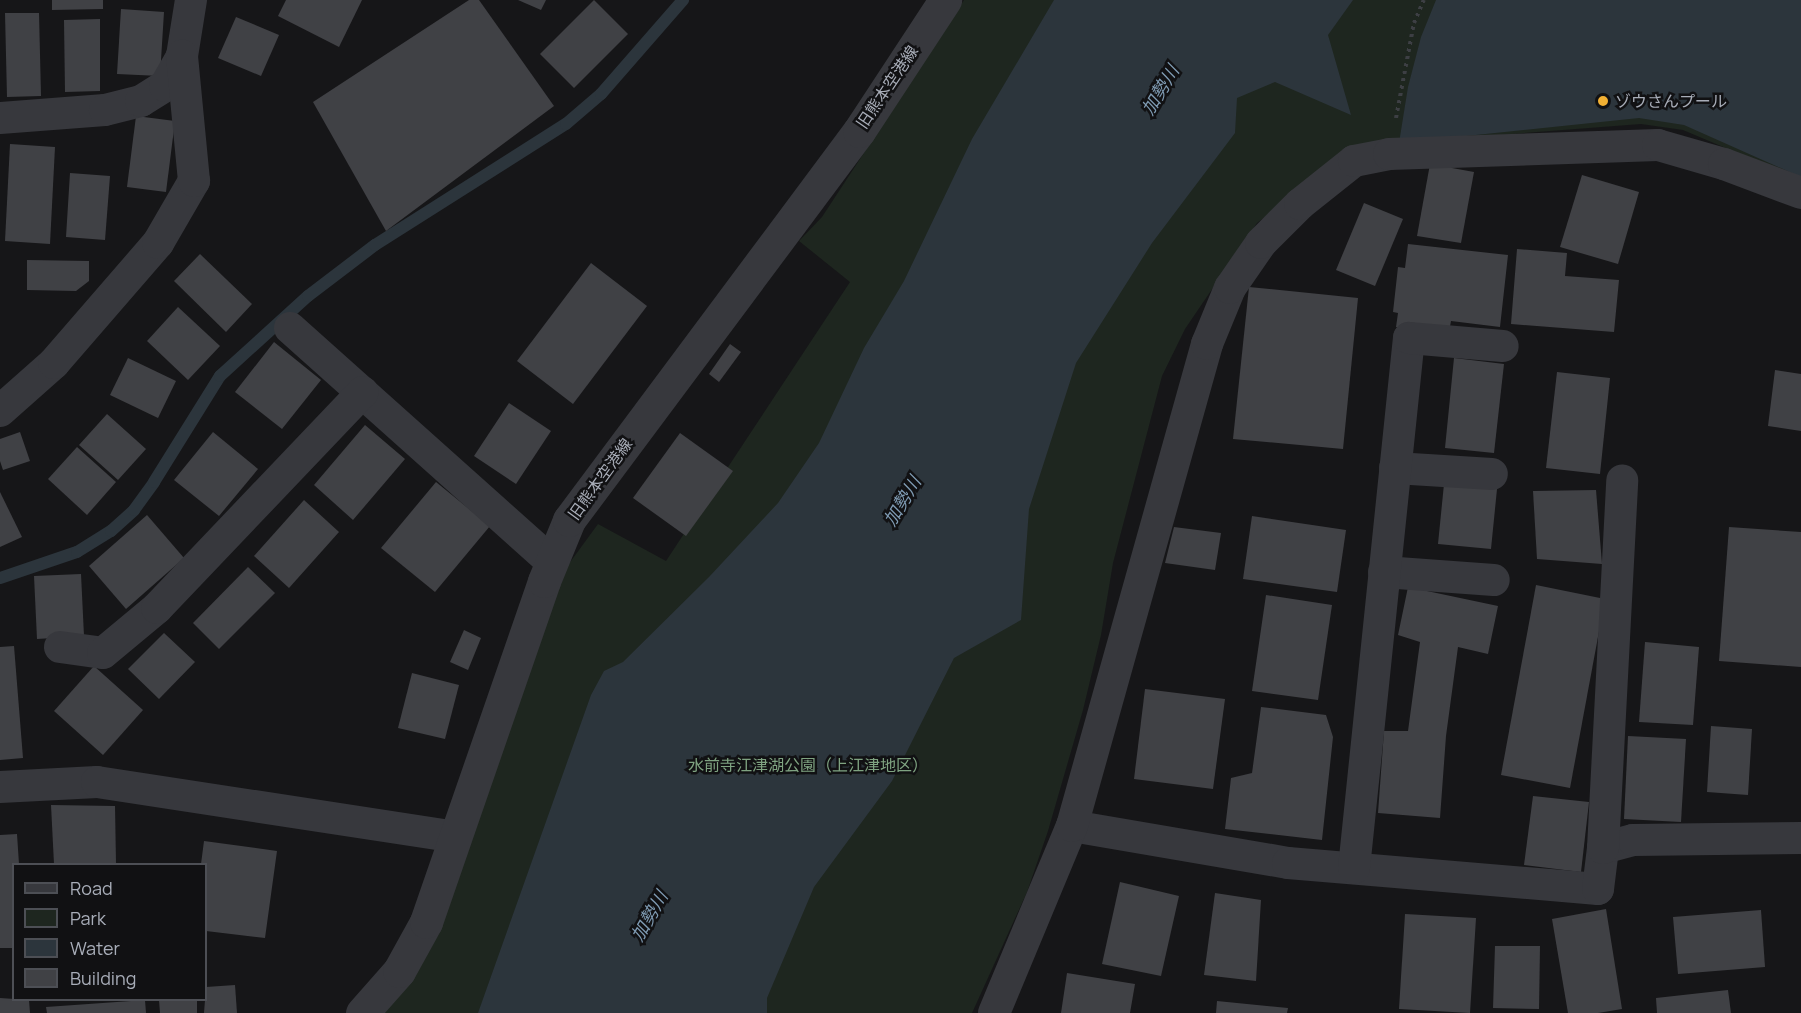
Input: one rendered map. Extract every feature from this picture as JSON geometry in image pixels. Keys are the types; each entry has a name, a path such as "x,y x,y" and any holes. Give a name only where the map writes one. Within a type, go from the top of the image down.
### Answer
{"street":[{"path":"5,396 54,363 158,243 194,181 182,56 191,0"},
{"name":"旧熊本空港線","path":"362,1013 399,971 426,922 552,562 569,520 859,130 945,0"},
{"path":"0,118 105,110 141,101 165,86 182,56"},
{"path":"994,1013 1072,826 1207,344 1230,288 1261,243 1300,204 1354,161 1389,154 1658,146 1724,164 1801,193"},
{"path":"290,328 552,562"},
{"path":"1354,868 1409,338 1503,346"},
{"path":"60,647 104,653 148,615 363,392"},
{"path":"1395,468 1492,474"},
{"path":"1072,826 1288,862 1599,889 1622,480"},
{"path":"1384,572 1494,580"},
{"path":"0,787 97,782 455,837"},
{"path":"1603,848 1634,840 1801,838"}],"path":[{"path":"1389,154 1414,23 1424,0"}],"green space":[{"name":"水前寺江津湖公園（上江津地区）","path":"964,0 1801,0 1801,180 1683,130 1641,124 1384,144 1338,161 1257,223 1185,329 1162,376 1113,563 1101,635 1083,710 1048,831 1027,892 972,1013 380,1013 439,934 549,591 598,524 666,561 850,282 799,241 822,217"}],"water":[{"name":"加勢川","path":"1054,0 1353,0 1328,35 1351,115 1275,82 1237,98 1235,133 1152,243 1076,363 1029,509 1021,620 954,658 892,781 814,887 767,998 767,1013 478,1013 591,695 604,671 623,662 709,577 778,503 819,443 864,348 904,281 972,139"},
{"name":"ゾウさんプール","path":"1436,0 1801,0 1801,177 1684,125 1639,118 1399,143 1408,87 1421,37"}],"building":[{"path":"52,0 103,0 103,9 52,10"},
{"path":"286,0 362,0 339,47 278,16"},
{"path":"469,0 479,0 554,106 386,231 313,102"},
{"path":"518,0 546,0 541,10"},
{"path":"594,0 628,34 574,88 540,54"},
{"path":"121,9 164,12 160,76 117,74"},
{"path":"5,13 39,13 41,96 7,97"},
{"path":"236,17 279,35 261,76 218,58"},
{"path":"100,19 100,91 65,92 64,20"},
{"path":"136,116 175,121 166,192 127,187"},
{"path":"10,144 55,147 50,244 5,241"},
{"path":"1430,164 1474,172 1461,243 1417,236"},
{"path":"70,173 110,176 105,240 66,237"},
{"path":"1582,175 1639,192 1618,264 1560,247"},
{"path":"1364,203 1403,219 1375,286 1336,270"},
{"path":"1408,244 1508,255 1500,327 1451,321 1449,332 1396,327 1398,313 1393,312 1398,267 1405,268"},
{"path":"1517,249 1567,253 1565,276 1619,280 1614,332 1511,324"},
{"path":"200,254 252,304 226,332 174,281"},
{"path":"27,260 89,261 89,281 76,291 27,290"},
{"path":"591,263 647,306 573,404 517,361"},
{"path":"1249,287 1358,298 1343,449 1233,439"},
{"path":"178,307 220,346 188,380 147,341"},
{"path":"274,342 321,380 282,429 235,392"},
{"path":"730,344 741,352 719,382 709,374"},
{"path":"128,358 176,381 158,418 110,395"},
{"path":"1454,358 1504,364 1494,453 1445,448"},
{"path":"1775,370 1801,374 1801,431 1768,426"},
{"path":"1557,372 1610,378 1600,474 1546,468"},
{"path":"509,403 551,431 516,484 474,456"},
{"path":"107,414 146,449 118,480 79,445"},
{"path":"365,425 405,459 353,520 314,485"},
{"path":"20,432 30,461 3,470 0,461 0,439"},
{"path":"213,432 258,469 219,516 174,480"},
{"path":"680,433 733,471 686,536 633,498"},
{"path":"77,447 116,482 87,515 48,479"},
{"path":"436,482 490,526 435,592 381,548"},
{"path":"1444,484 1497,489 1491,549 1438,544"},
{"path":"1596,490 1602,564 1537,559 1533,491"},
{"path":"0,492 22,537 0,547"},
{"path":"304,500 339,532 289,588 254,556"},
{"path":"147,515 184,558 126,609 89,566"},
{"path":"1252,516 1346,530 1337,592 1243,579"},
{"path":"1174,527 1221,533 1215,570 1165,563"},
{"path":"1729,527 1801,532 1801,667 1719,661"},
{"path":"248,567 275,593 219,649 193,623"},
{"path":"81,574 84,636 37,639 34,576"},
{"path":"1536,585 1605,599 1570,788 1501,775"},
{"path":"1408,587 1498,606 1488,654 1458,647 1446,736 1440,818 1378,813 1384,731 1408,731 1420,642 1398,635"},
{"path":"1266,595 1332,605 1318,700 1252,691"},
{"path":"464,630 481,638 468,670 450,662"},
{"path":"164,633 195,662 159,699 128,669"},
{"path":"1645,642 1699,647 1693,725 1639,722"},
{"path":"14,646 23,758 0,760 0,647"},
{"path":"94,666 143,710 103,755 54,711"},
{"path":"412,673 459,685 445,739 398,728"},
{"path":"1145,689 1225,699 1213,789 1134,779"},
{"path":"1261,707 1326,715 1333,737 1322,840 1225,829 1231,778 1252,773"},
{"path":"1711,726 1752,729 1748,795 1707,792"},
{"path":"1628,736 1686,739 1681,822 1624,819"},
{"path":"1533,796 1589,802 1581,872 1524,865"},
{"path":"51,805 115,806 116,863 54,863"},
{"path":"17,834 19,863 12,863 12,948 0,948 0,835"},
{"path":"204,841 277,851 265,938 207,931 207,863 201,863"},
{"path":"1120,882 1179,896 1161,976 1102,964"},
{"path":"1215,893 1261,900 1256,981 1204,975"},
{"path":"1606,909 1622,1009 1598,1013 1568,1013 1552,919"},
{"path":"1761,910 1765,967 1678,974 1673,917"},
{"path":"1405,914 1476,918 1470,1013 1399,1009"},
{"path":"1495,946 1540,946 1539,1009 1493,1008"},
{"path":"1067,973 1135,984 1130,1013 1061,1013"},
{"path":"235,985 237,1013 204,1013 207,987"},
{"path":"1728,990 1731,1013 1657,1013 1656,998"},
{"path":"0,998 29,1001 30,1013 0,1013"},
{"path":"145,1001 146,1013 47,1013 46,1007"},
{"path":"159,1001 197,1001 197,1013 160,1013"},
{"path":"1217,1001 1288,1008 1287,1013 1216,1013"}],"waterway":[{"path":"0,578 77,552 111,531 134,510 154,482 220,376 308,296 375,245 566,124 601,94 683,0"}],"place":[{"name":"ゾウさんプール","path":"1603,101"}]}
